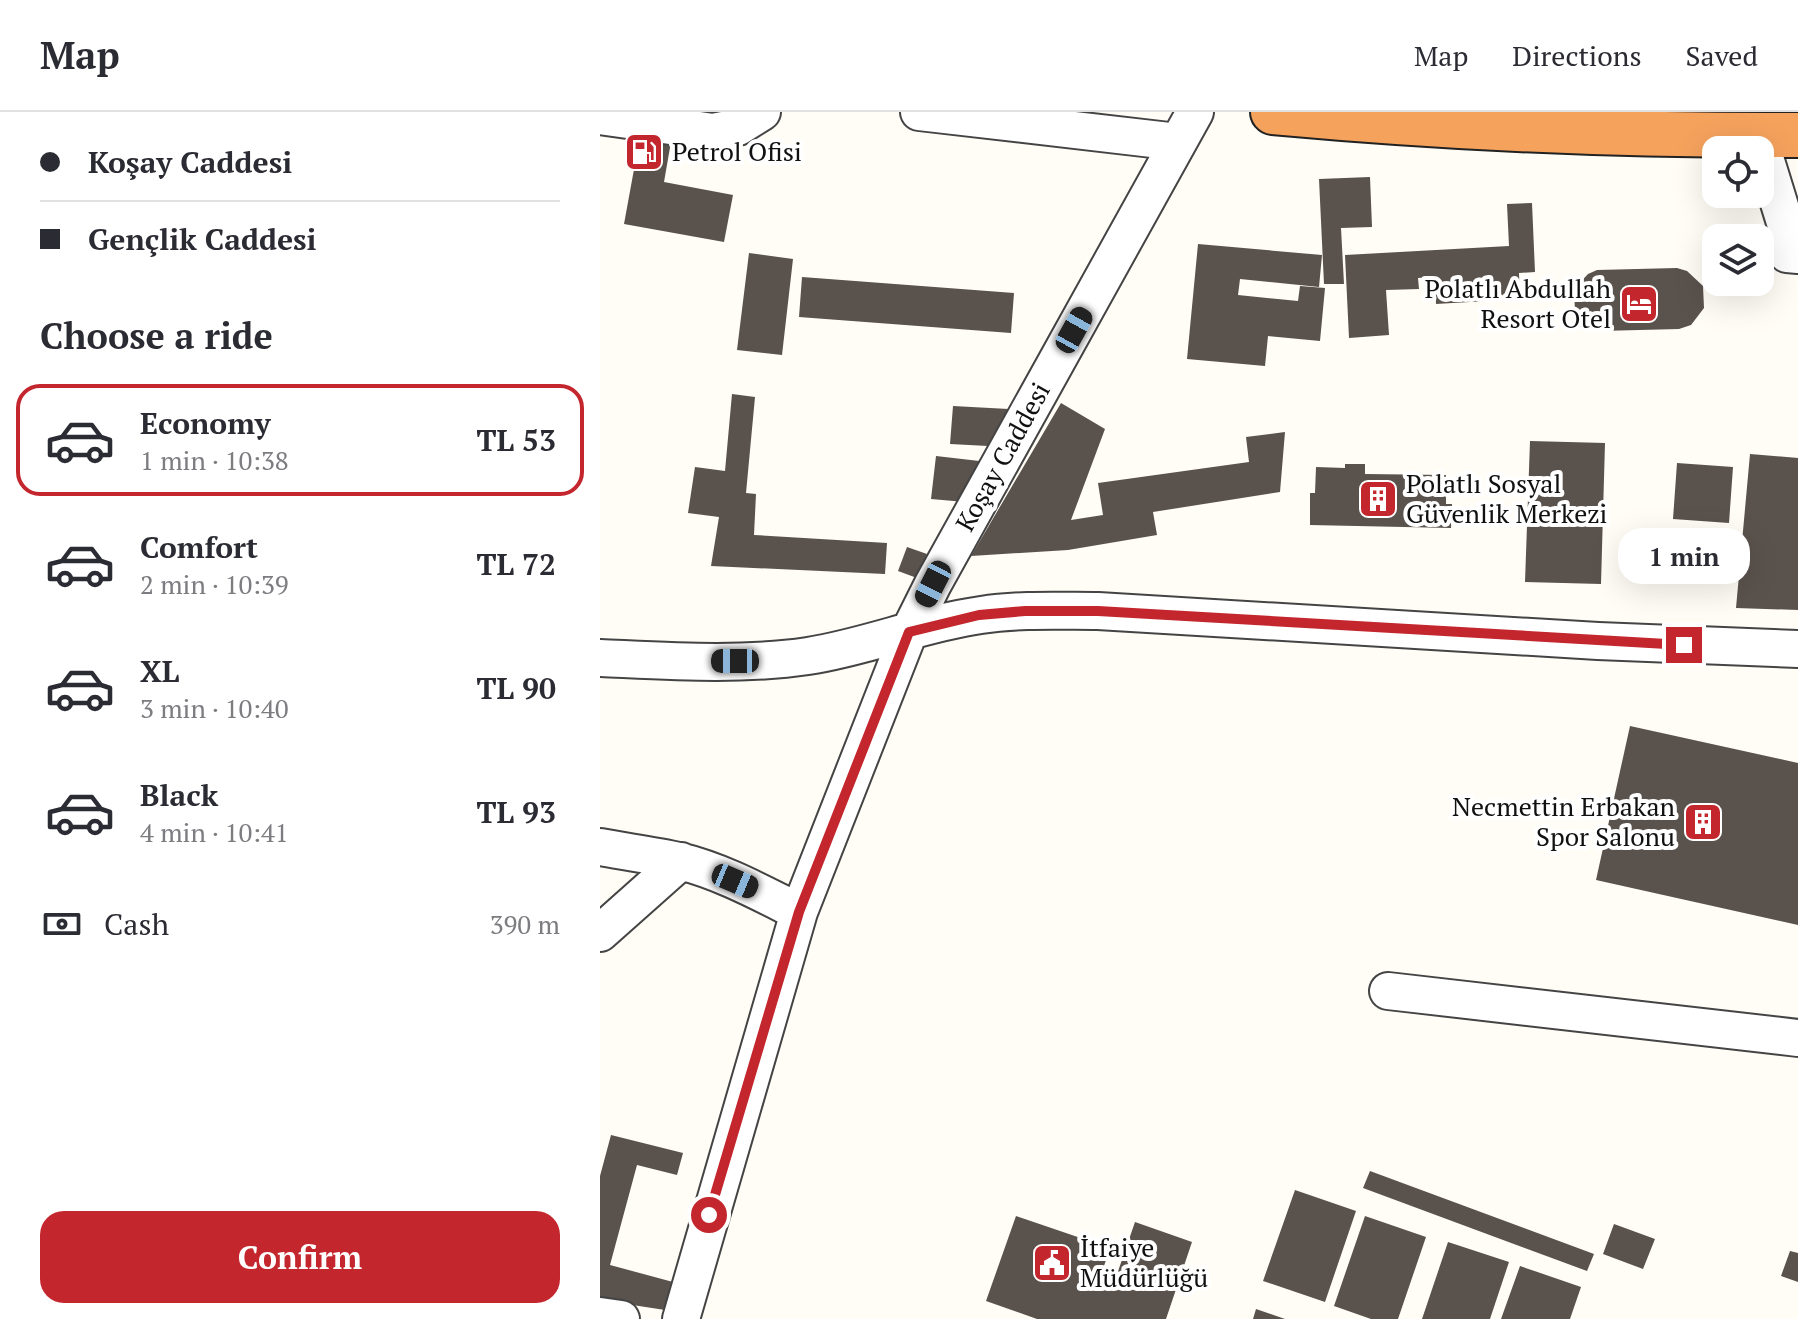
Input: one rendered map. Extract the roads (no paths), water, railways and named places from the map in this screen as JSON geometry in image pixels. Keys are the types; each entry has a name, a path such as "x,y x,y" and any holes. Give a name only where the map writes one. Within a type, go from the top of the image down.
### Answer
{"highway":[{"path":"1273,112 1449,126 1778,135"}],"street":[{"path":"600,116 713,132 738,127 762,112"},
{"path":"919,112 1187,127"},
{"name":"Koşay Caddesi","path":"681,1319 799,912 909,632 1187,127"},
{"path":"1778,135 1787,254 1798,255"},
{"path":"600,658 720,661 806,656 979,615 1025,611 1098,611 1598,641 1798,649"},
{"path":"600,847 681,861 758,891 799,912"},
{"path":"600,933 681,861"},
{"path":"1388,991 1798,1038"},
{"path":"600,1316 621,1319"}],"place":[{"name":"Petrol Ofisi","path":"644,152"},
{"name":"Polatlı Abdullah Resort Otel","path":"1639,304"},
{"name":"Polatlı Sosyal Güvenlik Merkezi","path":"1378,499"},
{"name":"Necmettin Erbakan Spor Salonu","path":"1703,822"},
{"name":"İtfaiye Müdürlüğü","path":"1052,1263"}]}
